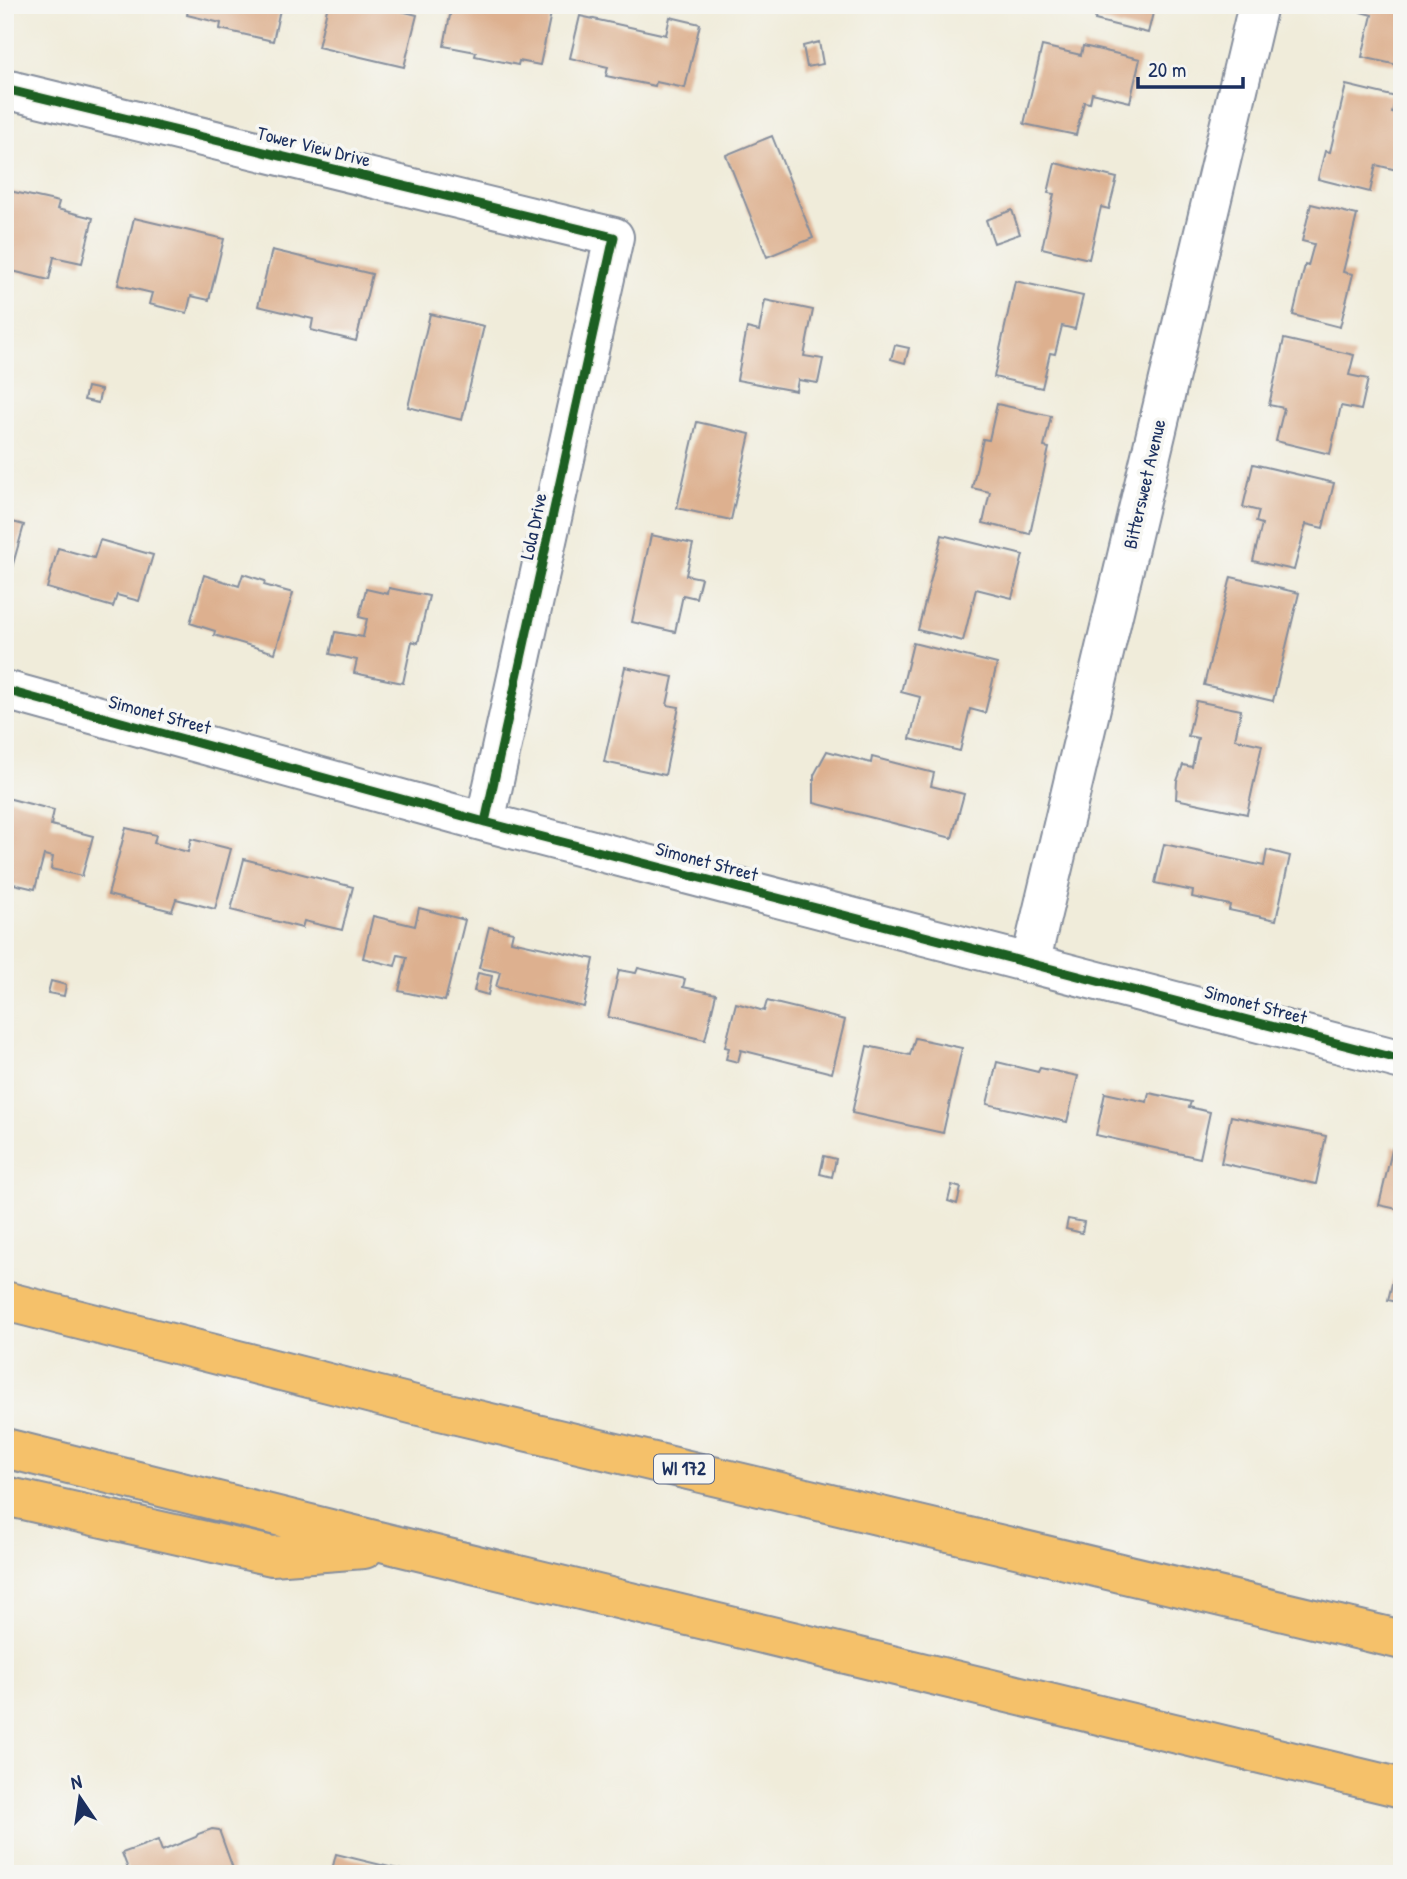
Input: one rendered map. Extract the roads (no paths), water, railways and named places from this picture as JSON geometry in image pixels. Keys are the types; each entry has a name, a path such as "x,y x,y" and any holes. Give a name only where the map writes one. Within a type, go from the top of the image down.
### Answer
{"highway":[{"path":"5,1276 110,1326"},
{"name":"WI 172","path":"5,1301 428,1408 1402,1640"},
{"path":"5,1448 398,1546 1402,1788"},
{"path":"5,1496 272,1556 398,1546"}],"street":[{"name":"Bittersweet Avenue","path":"1030,964 1258,5"},
{"name":"Tower View Drive","path":"5,89 614,237"},
{"name":"Lola Drive","path":"485,822 614,237"},
{"name":"Simonet Street","path":"5,690 485,822 1402,1060"}]}
